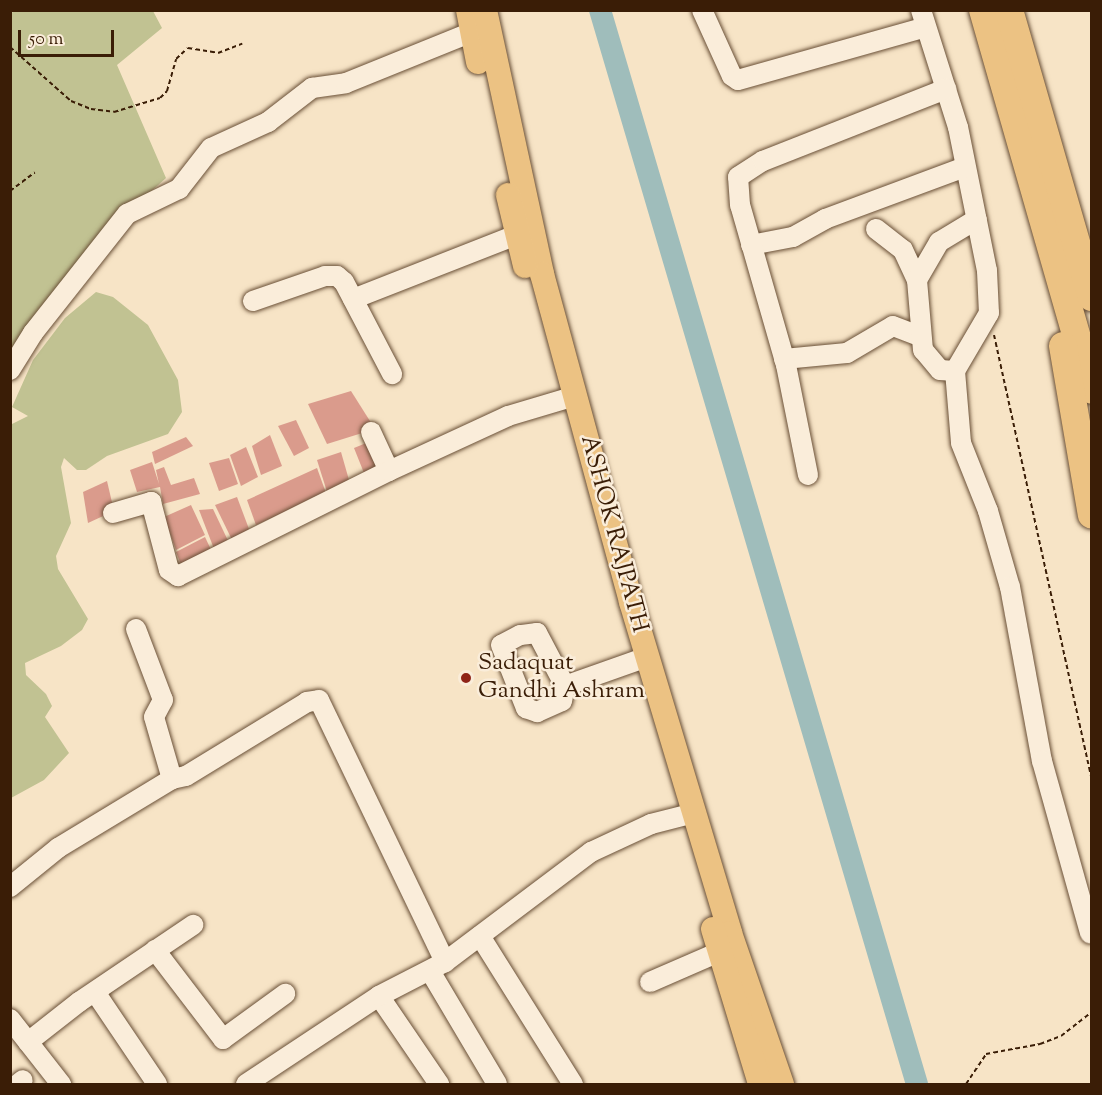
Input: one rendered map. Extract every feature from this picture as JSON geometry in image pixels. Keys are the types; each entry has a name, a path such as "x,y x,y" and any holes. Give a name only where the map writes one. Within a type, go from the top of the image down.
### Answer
{"highway":[{"path":"983,10 1092,390"},
{"path":"1010,10 1092,297"},
{"path":"1044,226 1092,515"},
{"path":"1077,247 1092,279"}],"main road":[{"name":"ASHOK RAJPATH","path":"485,10 525,234"},
{"name":"ASHOK RAJPATH","path":"470,21 568,398 640,659 687,815 782,1084"},
{"name":"ASHOK RAJPATH","path":"687,815 719,952 760,1084"}],"street":[{"path":"707,12 732,76 738,80 924,19 946,89 987,271 989,313 955,371 961,443 988,512 1010,587 1042,761 1090,933"},
{"path":"10,370 33,333 127,214 173,194 211,148 268,122 312,88 346,83 470,21"},
{"path":"808,475 784,359 736,187 738,177 745,170 946,89"},
{"path":"751,245 793,237 825,219 965,166"},
{"path":"917,280 939,242 977,219"},
{"path":"876,229 903,250 917,280 921,337 930,362 940,370 955,371"},
{"path":"353,299 525,234"},
{"path":"253,301 332,275 344,282 392,374"},
{"path":"784,359 847,353 893,326 921,337"},
{"path":"113,513 151,502 169,570 178,576 388,471 508,416 568,398"},
{"path":"371,432 388,471"},
{"path":"136,628 163,699 154,717 172,779"},
{"path":"565,686 640,659"},
{"path":"10,887 58,848 172,779 186,776 307,702 319,700 437,967 496,1084"},
{"path":"246,1084 379,996 437,967 591,852 651,825 687,815"},
{"path":"28,1042 95,992 193,925"},
{"path":"480,936 573,1084"},
{"path":"155,950 223,1039 285,994"},
{"path":"650,982 719,952"},
{"path":"95,992 157,1084"},
{"path":"379,996 439,1084"},
{"path":"10,1019 61,1084"}],"path":[{"path":"10,47 71,101 91,110 114,112 160,98 167,91 176,59 188,48 218,53 242,44"},
{"path":"10,191 35,172"},
{"path":"989,313 1092,780"},
{"path":"966,1084 986,1054 1040,1044 1061,1035 1092,1012"}],"green space":[{"path":"17,10 153,11 162,28 117,65 166,178 112,226 11,359 11,13"},
{"path":"96,292 113,297 148,325 178,380 182,412 168,434 107,456 86,470 77,470 64,458 61,467 71,523 56,556 58,569 88,619 82,630 61,646 25,663 26,675 46,694 52,706 45,717 69,753 44,780 11,798 10,425 28,416 12,407 33,360 65,318"}],"building":[{"path":"351,391 375,429 327,444 308,404"},
{"path":"296,420 309,448 294,456 278,426"},
{"path":"270,435 282,466 261,475 252,446"},
{"path":"186,437 193,446 155,464 152,452"},
{"path":"371,441 386,470 366,478 354,448"},
{"path":"246,447 258,477 241,486 230,455"},
{"path":"341,452 351,487 328,495 317,460"},
{"path":"229,458 238,484 219,491 209,463"},
{"path":"152,462 159,484 156,470 164,467 171,485 194,478 200,494 163,504 160,487 137,492 130,470"},
{"path":"317,468 326,493 256,525 247,500"},
{"path":"107,481 114,511 88,523 83,492"},
{"path":"237,497 252,537 235,546 215,505"},
{"path":"191,505 205,535 176,550 164,517"},
{"path":"213,509 231,547 216,554 199,510"},
{"path":"205,537 214,556 184,572 176,552"}],"waterway":[{"path":"600,10 917,1084"}],"place":[{"name":"Sadaquat Gandhi Ashram","path":"466,678"}]}
